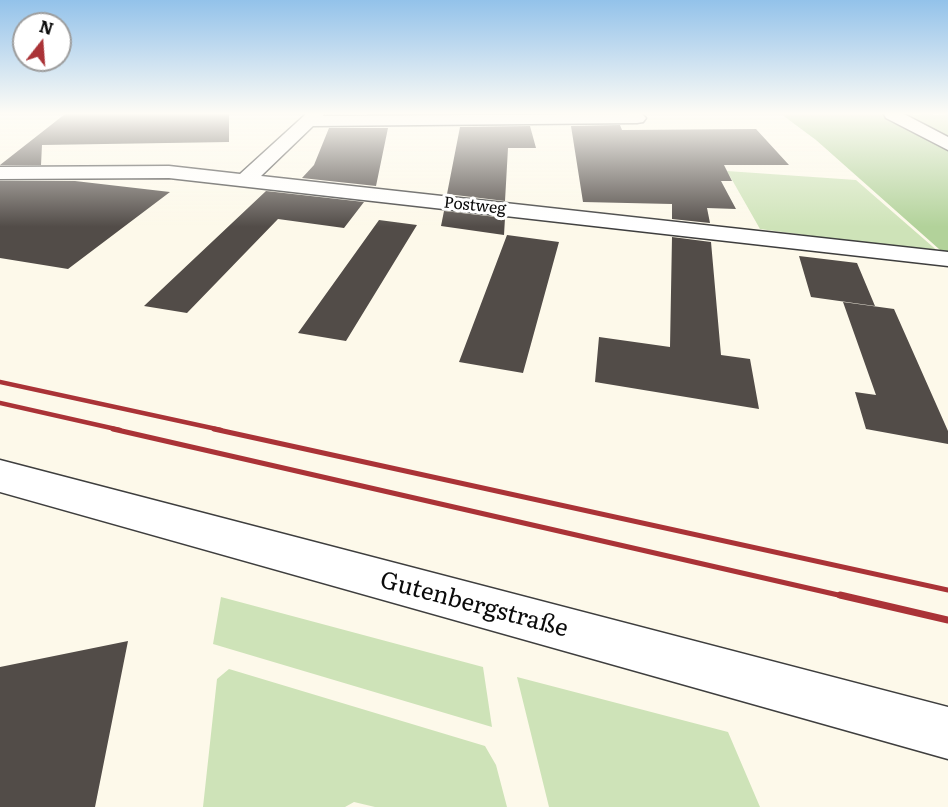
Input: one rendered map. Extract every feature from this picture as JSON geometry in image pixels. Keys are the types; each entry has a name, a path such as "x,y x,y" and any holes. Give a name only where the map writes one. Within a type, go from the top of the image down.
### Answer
{"street":[{"path":"245,180 275,152"},
{"name":"Postweg","path":"0,173 140,171 245,180 948,259"},
{"name":"Gutenbergstraße","path":"0,476 948,733"}],"green space":[{"path":"829,152 948,152 948,257"},
{"path":"727,171 856,180 940,253 760,229"},
{"path":"221,597 483,667 492,727 213,644"},
{"path":"229,669 485,746 496,765 507,807 375,807 354,802 345,807 203,807 217,679"},
{"path":"517,677 728,732 760,807 549,807"}],"building":[{"path":"17,152 42,152 41,165 0,165"},
{"path":"319,152 383,152 376,186 302,178 314,165"},
{"path":"455,152 508,152 505,201 447,194"},
{"path":"575,152 777,152 789,165 724,165 732,181 721,181 736,209 707,208 710,223 672,219 672,204 583,202"},
{"path":"0,181 75,181 170,192 68,269 0,258"},
{"path":"266,191 364,202 344,228 278,219 187,313 144,306"},
{"path":"444,211 505,218 504,235 441,226"},
{"path":"379,220 417,225 346,341 298,333"},
{"path":"507,235 559,242 523,373 459,362"},
{"path":"672,237 711,242 721,355 750,359 759,409 595,382 599,337 670,347"},
{"path":"799,256 857,263 875,306 811,297"},
{"path":"843,302 894,309 948,431 948,444 866,429 855,392 876,395"},
{"path":"128,641 95,807 0,807 0,667"}],"railway":[{"path":"0,382 221,430"},
{"path":"0,403 120,430"},
{"path":"113,429 847,597"},
{"path":"214,429 948,590"},
{"path":"840,595 948,620"}]}
